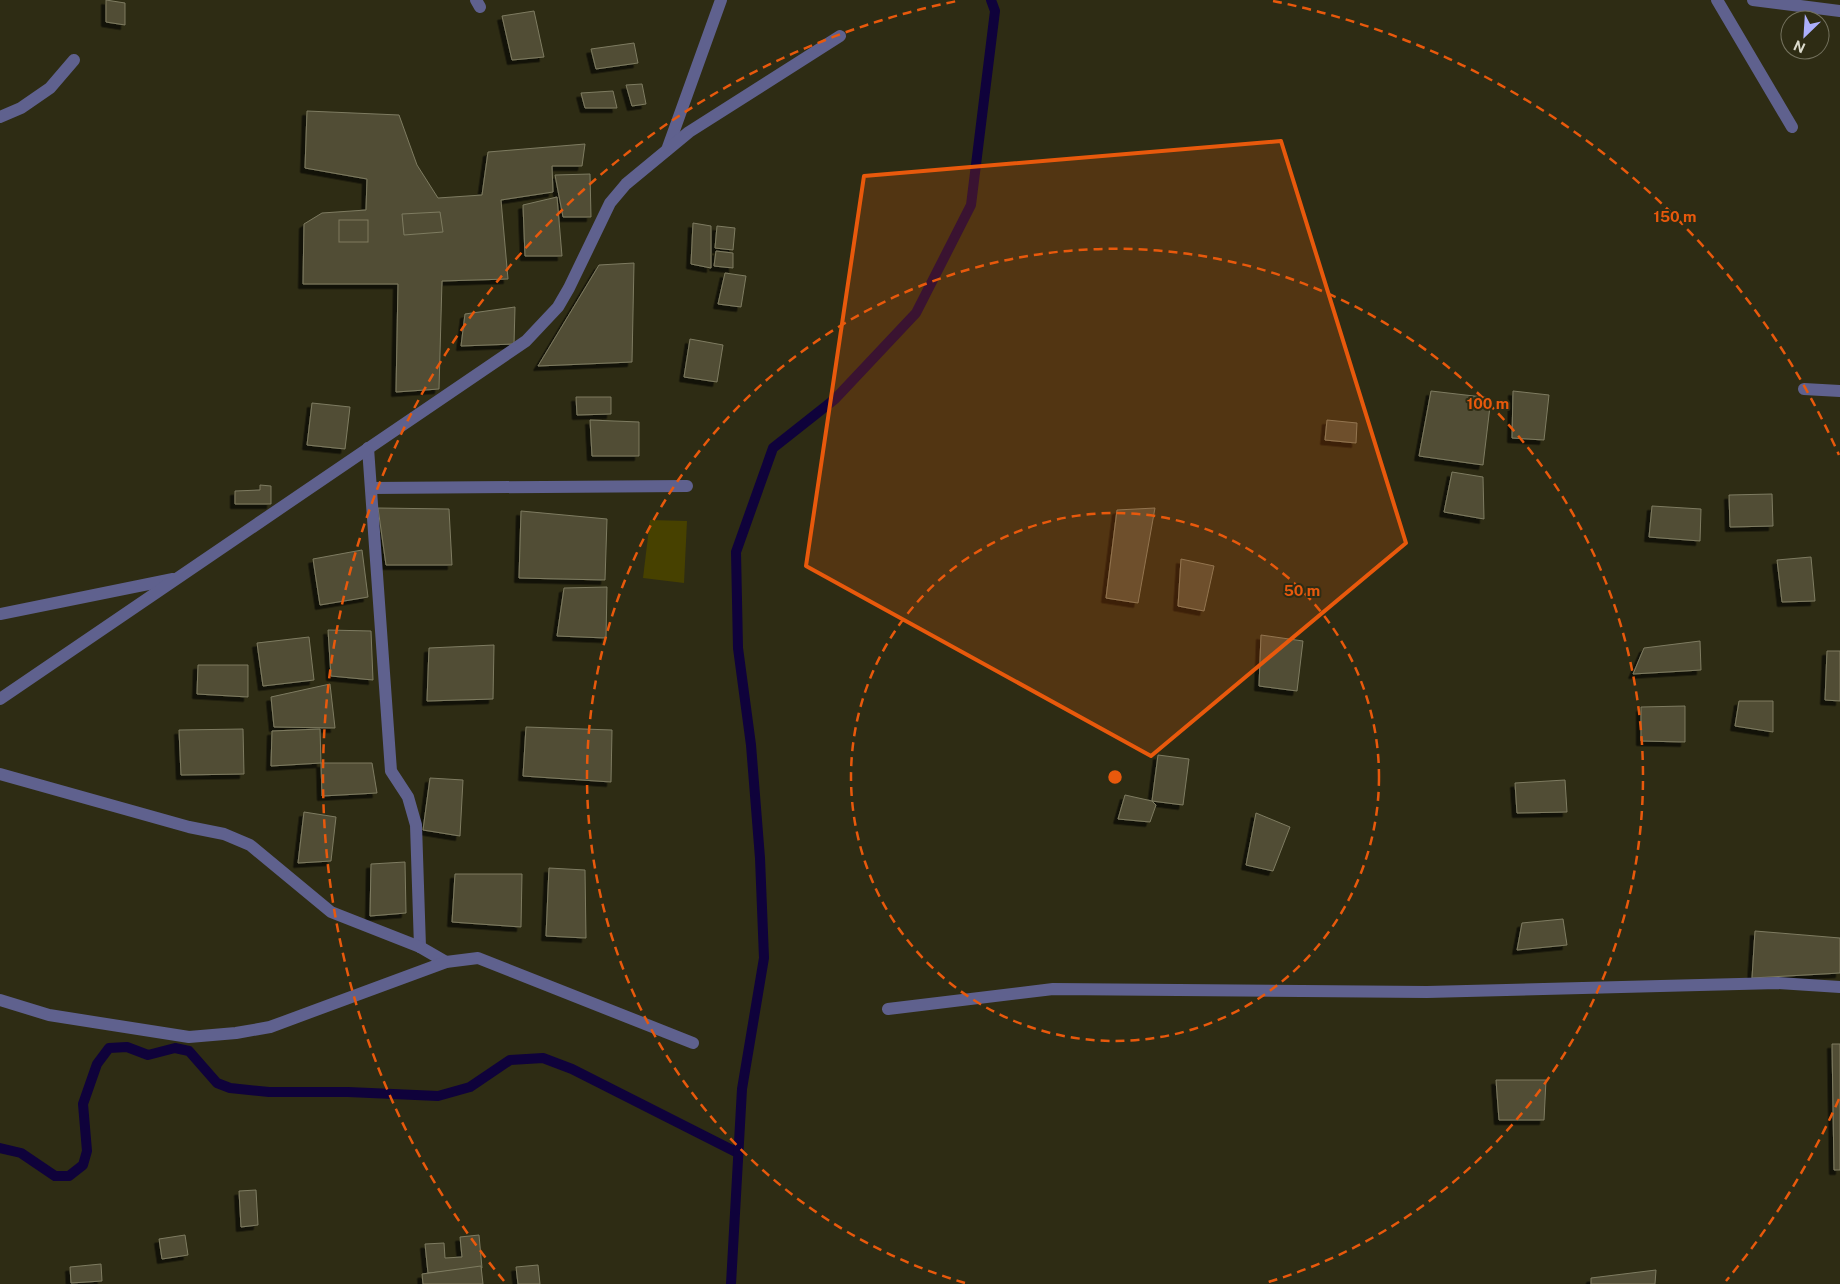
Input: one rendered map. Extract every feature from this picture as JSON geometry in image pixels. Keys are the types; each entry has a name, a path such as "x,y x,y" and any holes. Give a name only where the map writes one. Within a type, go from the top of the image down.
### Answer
{"street":[{"path":"667,150 721,0"},
{"path":"1718,0 1792,127"},
{"path":"1753,0 1840,10"},
{"path":"0,700 526,341 558,307 610,203 626,184 690,132 840,36"},
{"path":"0,117 21,108 50,88 74,60"},
{"path":"1804,389 1840,391"},
{"path":"368,448 391,771 408,797 416,825 420,947"},
{"path":"371,488 687,486"},
{"path":"0,614 178,578"},
{"path":"0,774 189,827 224,834 250,845 331,912 420,947 446,962"},
{"path":"0,1000 49,1015 189,1037 236,1033 270,1027 446,962 478,958 693,1043"},
{"path":"888,1009 1052,988 1427,992 1778,983 1840,986"}],"highlighted area":[{"path":"1281,141 1406,543 1151,756 806,566 864,176"}],"shaded area":[{"path":"650,520 687,521 684,583 643,578"}],"building":[{"path":"106,0 125,3 125,25 106,22"},
{"path":"534,11 544,57 512,60 502,16"},
{"path":"634,43 638,63 596,69 591,49"},
{"path":"642,84 646,104 632,106 626,85"},
{"path":"613,91 617,108 585,108 581,93"},
{"path":"307,111 399,115 417,165 438,198 482,195 488,152 585,144 582,166 552,166 553,192 501,200 508,279 442,281 439,389 396,392 398,284 303,284 304,224 322,213 366,210 367,179 305,168"},
{"path":"590,174 591,217 563,217 555,175"},
{"path":"557,197 562,256 525,256 523,205"},
{"path":"440,212 443,232 404,235 402,214"},
{"path":"339,220 368,220 368,242 339,242"},
{"path":"693,223 711,226 711,268 691,264"},
{"path":"717,226 735,228 733,250 715,248"},
{"path":"716,251 733,253 733,268 714,266"},
{"path":"634,263 632,362 538,366 599,265"},
{"path":"725,273 746,276 741,307 718,304"},
{"path":"515,307 514,344 461,346 465,314"},
{"path":"690,339 723,345 717,382 684,377"},
{"path":"1431,391 1491,398 1483,465 1419,456"},
{"path":"1513,391 1549,395 1544,440 1512,438"},
{"path":"576,397 611,397 611,414 577,415"},
{"path":"312,403 350,407 345,449 307,445"},
{"path":"590,420 639,422 639,456 592,456"},
{"path":"1327,420 1357,423 1356,443 1325,440"},
{"path":"1452,472 1483,477 1484,519 1444,512"},
{"path":"260,485 271,486 271,504 235,504 235,491 260,490"},
{"path":"1772,494 1773,526 1730,527 1729,495"},
{"path":"1652,506 1701,509 1700,541 1649,537"},
{"path":"378,508 449,509 452,565 386,565"},
{"path":"1155,508 1138,603 1106,598 1117,510"},
{"path":"521,511 607,519 605,580 519,578"},
{"path":"362,550 368,597 320,605 313,559"},
{"path":"1811,557 1815,601 1782,602 1777,560"},
{"path":"1181,559 1214,566 1204,611 1178,606"},
{"path":"607,587 606,638 557,636 564,588"},
{"path":"328,630 371,631 373,680 331,676"},
{"path":"1261,635 1303,641 1297,691 1259,686"},
{"path":"309,637 314,680 263,686 257,643"},
{"path":"1700,641 1701,670 1633,674 1644,648"},
{"path":"494,645 493,699 427,701 429,648"},
{"path":"1827,651 1840,651 1840,701 1825,700"},
{"path":"198,665 248,665 248,697 197,694"},
{"path":"330,684 335,728 274,727 271,697"},
{"path":"1739,701 1773,701 1773,732 1735,726"},
{"path":"1685,706 1685,742 1641,741 1641,707"},
{"path":"526,727 612,730 611,782 523,776"},
{"path":"243,729 244,774 181,775 179,730"},
{"path":"320,729 321,763 271,766 272,731"},
{"path":"1158,755 1189,759 1183,805 1152,801"},
{"path":"321,763 372,763 377,793 322,796"},
{"path":"430,778 463,780 460,836 423,830"},
{"path":"1565,780 1567,812 1517,813 1515,783"},
{"path":"1125,795 1152,801 1156,805 1150,822 1118,819"},
{"path":"304,812 336,817 331,861 298,863"},
{"path":"1256,813 1290,827 1273,871 1246,865"},
{"path":"405,862 406,913 370,916 371,864"},
{"path":"549,868 585,870 586,938 546,936"},
{"path":"455,874 522,874 521,927 452,922"},
{"path":"1563,919 1567,945 1517,950 1522,923"},
{"path":"1755,931 1840,938 1840,973 1752,978"},
{"path":"1832,1044 1840,1044 1840,1170 1834,1170"},
{"path":"1496,1080 1546,1080 1544,1120 1499,1120"},
{"path":"256,1190 258,1225 241,1227 239,1191"},
{"path":"185,1235 188,1255 162,1259 159,1239"},
{"path":"479,1235 482,1268 428,1273 425,1244 444,1243 445,1258 462,1257 460,1237"},
{"path":"101,1264 102,1281 71,1283 70,1267"},
{"path":"538,1265 540,1284 518,1284 516,1267"},
{"path":"481,1266 483,1284 423,1284 422,1274"},
{"path":"1656,1270 1655,1284 1591,1284 1591,1278"}],"waterway":[{"path":"731,1284 742,1089 764,958 760,858 751,745 738,648 736,552 773,448 835,399 916,313 971,205 995,11 991,0"},
{"path":"0,1148 21,1153 55,1176 69,1176 83,1165 87,1151 83,1104 97,1064 109,1048 127,1047 148,1055 175,1048 189,1051 217,1083 230,1088 269,1092 348,1092 438,1096 470,1087 510,1060 543,1058 572,1069 738,1153"}]}
